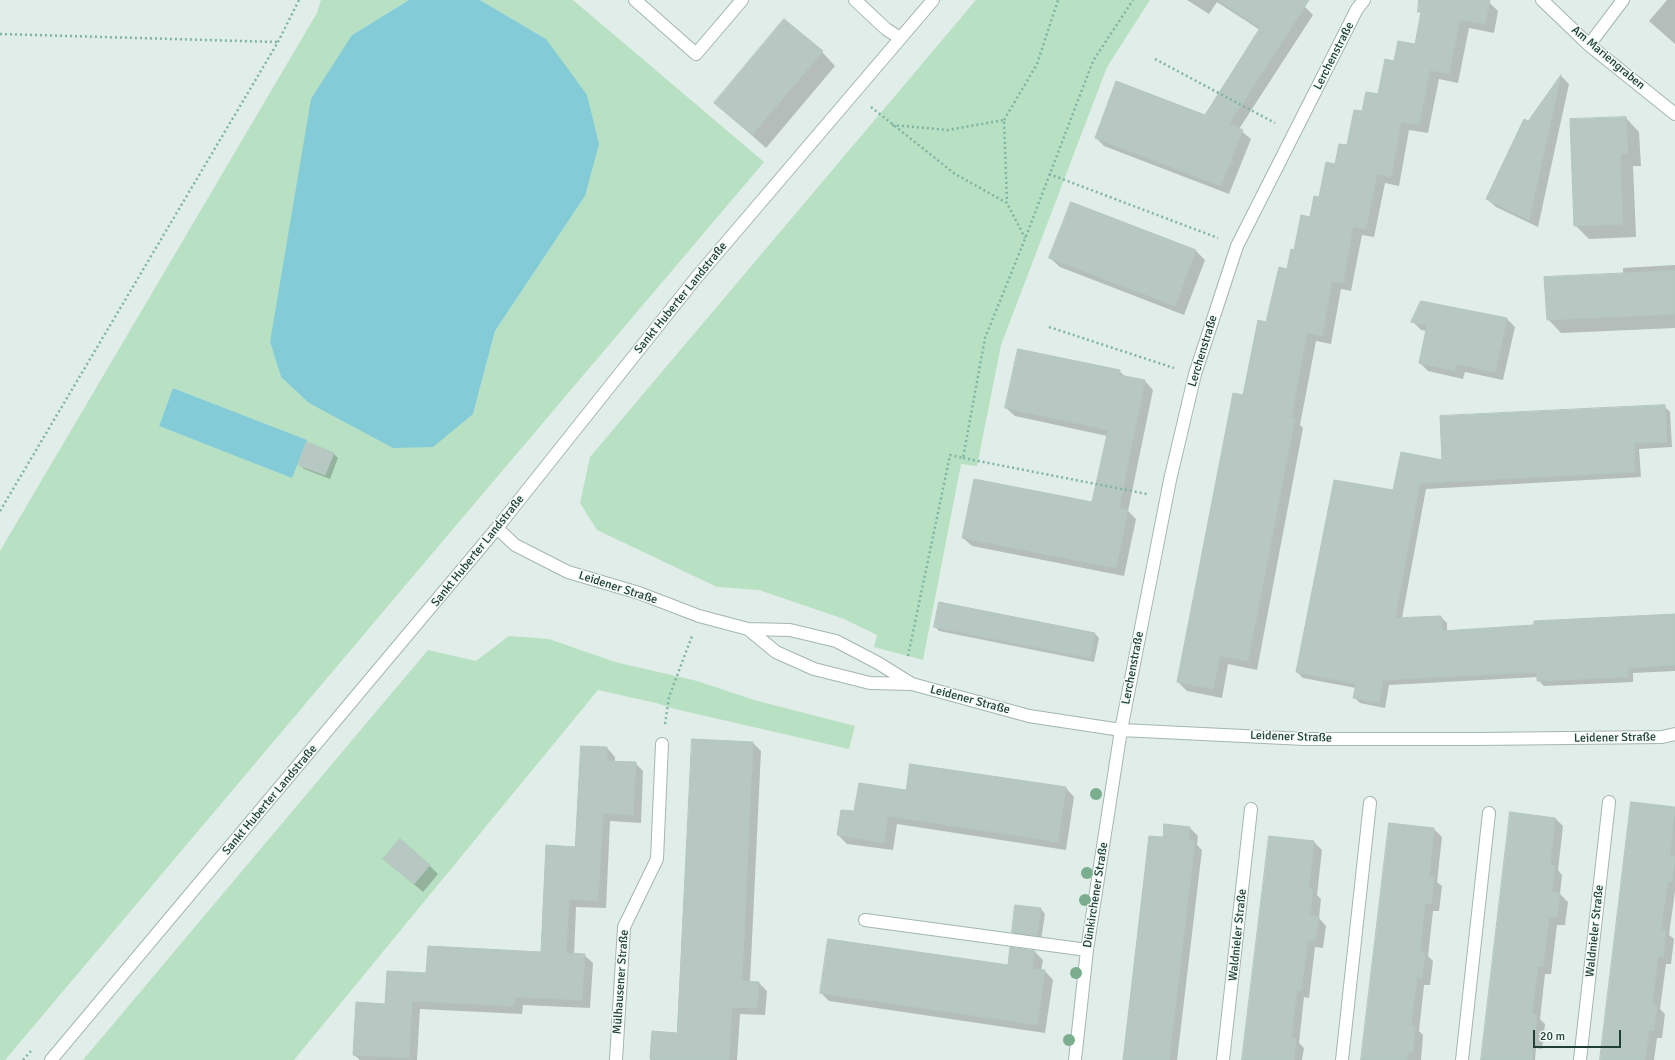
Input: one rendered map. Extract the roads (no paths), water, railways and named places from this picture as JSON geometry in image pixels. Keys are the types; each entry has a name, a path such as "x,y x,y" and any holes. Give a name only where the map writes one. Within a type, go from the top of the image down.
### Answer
{"street":[{"path":"635,0 696,54 742,0"},
{"path":"855,0 886,29 900,38"},
{"name":"Sankt Huberter Landstraße","path":"51,1060 497,528 696,278 933,0"},
{"name":"Lerchenstraße","path":"1122,730 1167,498 1195,374 1237,246 1357,9 1364,0"},
{"name":"Am Mariengraben","path":"1542,0 1589,45 1675,114"},
{"path":"1589,45 1623,0"},
{"name":"Leidener Straße","path":"497,528 515,546 568,572 640,593 699,616 748,629 790,630 836,641 907,681 1029,716 1122,730 1311,739 1646,738 1675,734"},
{"name":"Leidener Straße","path":"748,629 776,652 814,669 870,683 907,681"},
{"name":"Dünkirchener Straße","path":"1075,1060 1087,950 1122,730"},
{"name":"Mülhausener Straße","path":"616,1060 624,927 657,859 662,744"},
{"name":"Waldnieler Straße","path":"1580,1060 1609,802"},
{"path":"1342,1060 1370,803"},
{"name":"Waldnieler Straße","path":"1223,1060 1251,809"},
{"path":"1462,1060 1489,813"},
{"path":"865,920 1087,950"}],"water":[{"path":"409,0 480,0 546,39 587,95 599,144 585,196 495,331 473,414 433,447 393,448 309,403 281,377 270,342 311,99 352,35"},
{"path":"173,388 307,440 292,478 159,426"}]}
